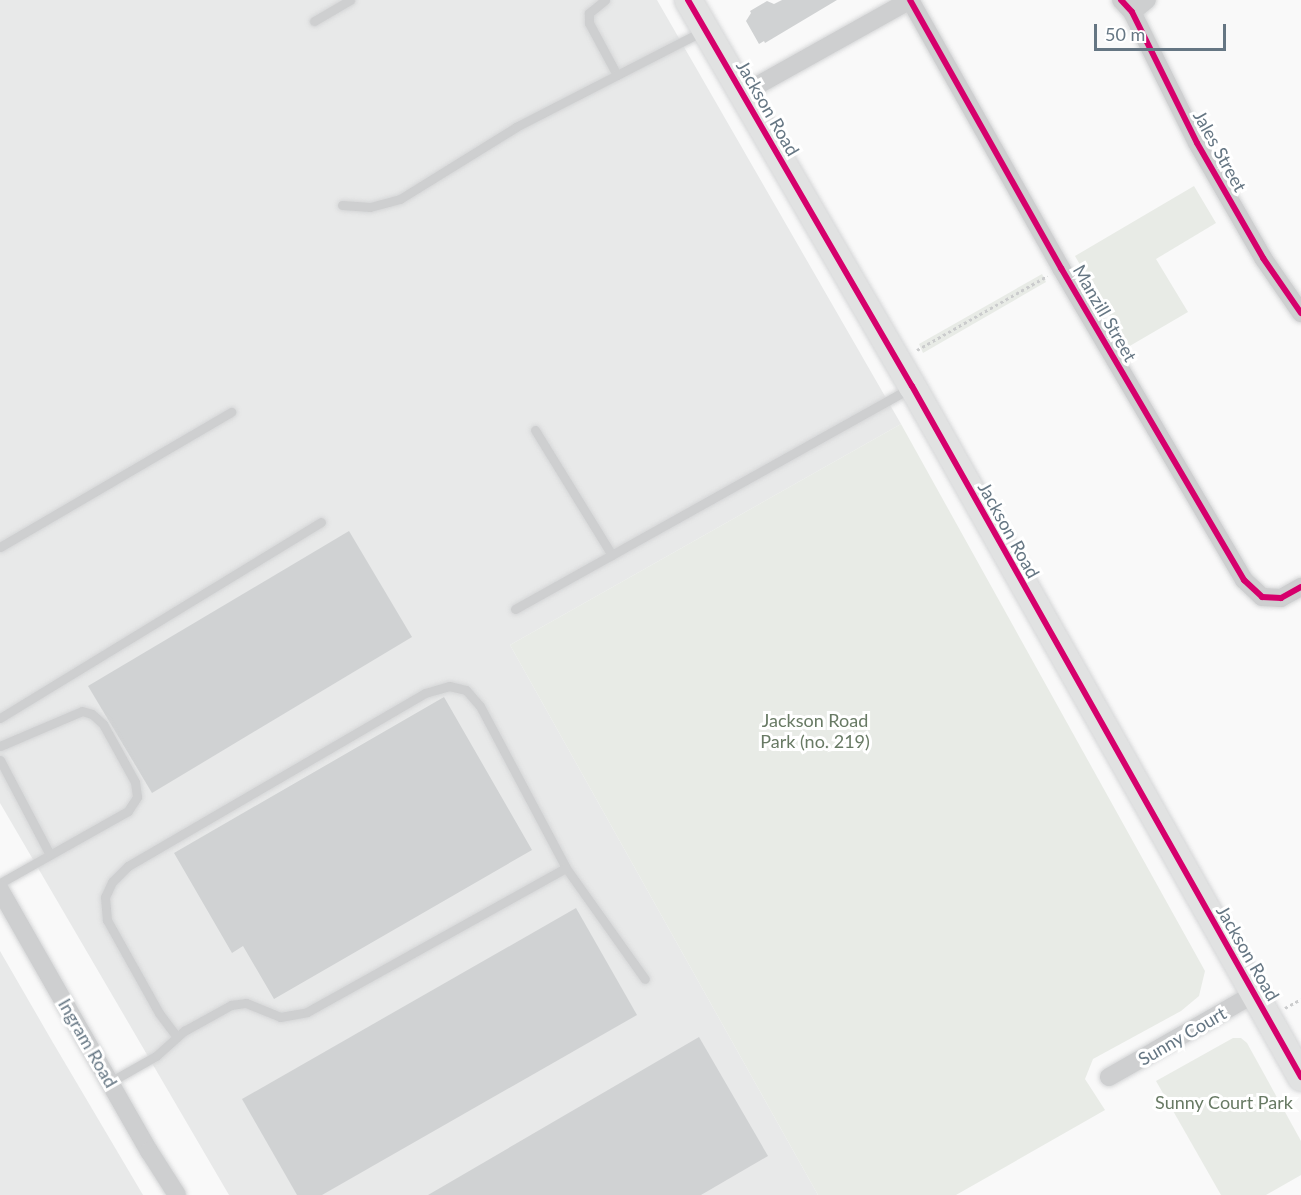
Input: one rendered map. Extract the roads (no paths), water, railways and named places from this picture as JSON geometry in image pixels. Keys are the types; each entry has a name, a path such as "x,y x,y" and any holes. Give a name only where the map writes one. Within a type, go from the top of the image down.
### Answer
{"street":[{"name":"Jackson Road","path":"688,0 912,386 1301,1077"},
{"path":"742,94 910,0"},
{"name":"Manzill Street","path":"910,0 1061,268 1244,580 1262,597 1281,598 1301,587"},
{"path":"1127,6 1147,0"},
{"name":"Jales Street","path":"1127,6 1197,143 1263,258 1301,313"},
{"name":"Ingram Road","path":"0,890 177,1195"},
{"name":"Sunny Court","path":"1109,1077 1254,994"}],"lane":[{"path":"314,21 350,0"},
{"path":"605,0 589,13 589,22 617,75"},
{"path":"342,205 370,207 400,199 516,127 705,30"},
{"path":"515,609 912,386"},
{"path":"0,547 231,412"},
{"path":"535,430 612,555"},
{"path":"0,717 321,522"},
{"path":"177,1037 159,1013 107,920 105,897 112,882 128,866 425,693 449,686 466,690 480,705 566,868 645,979"},
{"path":"0,746 82,711 92,714 103,724 135,782 137,797 128,811 0,883"},
{"path":"0,760 50,855"},
{"path":"110,1082 156,1056 177,1037 231,1005 246,1004 280,1017 292,1017 307,1012 566,868"}],"park label":[{"name":"Jackson Road Park (no. 219)","path":"815,731"},
{"name":"Sunny Court Park","path":"1224,1102"}]}
